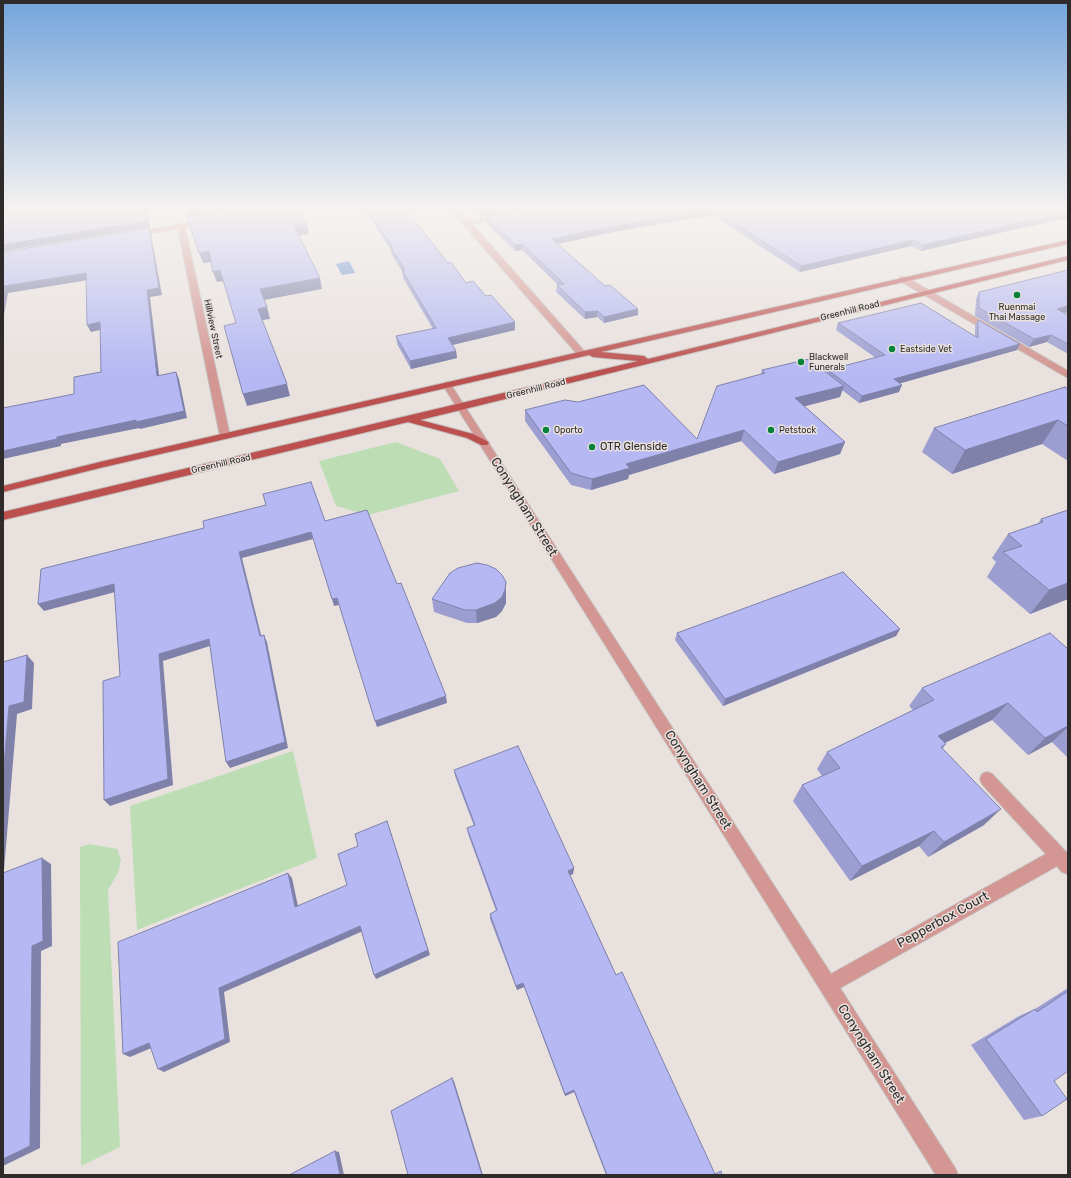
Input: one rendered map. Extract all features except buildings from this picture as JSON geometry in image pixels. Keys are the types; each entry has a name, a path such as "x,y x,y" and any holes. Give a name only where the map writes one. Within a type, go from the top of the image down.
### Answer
{"main road":[{"name":"Greenhill Road","path":"3,489 225,436 979,262"},
{"name":"Greenhill Road","path":"3,516 461,407 1052,262"},
{"path":"582,354 654,359"},
{"path":"407,420 470,436 484,443"}],"street":[{"name":"Hillview Street","path":"189,262 225,436"},
{"path":"501,262 582,354"},
{"path":"903,279 1068,375"},
{"name":"Conyngham Street","path":"447,385 948,1175"},
{"name":"Pepperbox Court","path":"828,985 1063,861 987,779"}],"green space":[{"path":"396,442 440,459 459,491 368,515 336,506 319,461"},
{"path":"293,751 317,858 137,930 130,806"},
{"path":"90,844 117,849 121,860 118,873 108,890 120,1147 81,1166 80,847"}],"water":[{"path":"349,262 355,273 342,275 336,264"}],"place":[{"name":"Ruenmai Thai Massage","path":"1017,295"},
{"name":"Eastside Vet","path":"892,349"},
{"name":"Blackwell Funerals","path":"801,362"},
{"name":"Oporto","path":"546,430"},
{"name":"Petstock","path":"771,430"},
{"name":"OTR Glenside","path":"592,447"}]}
